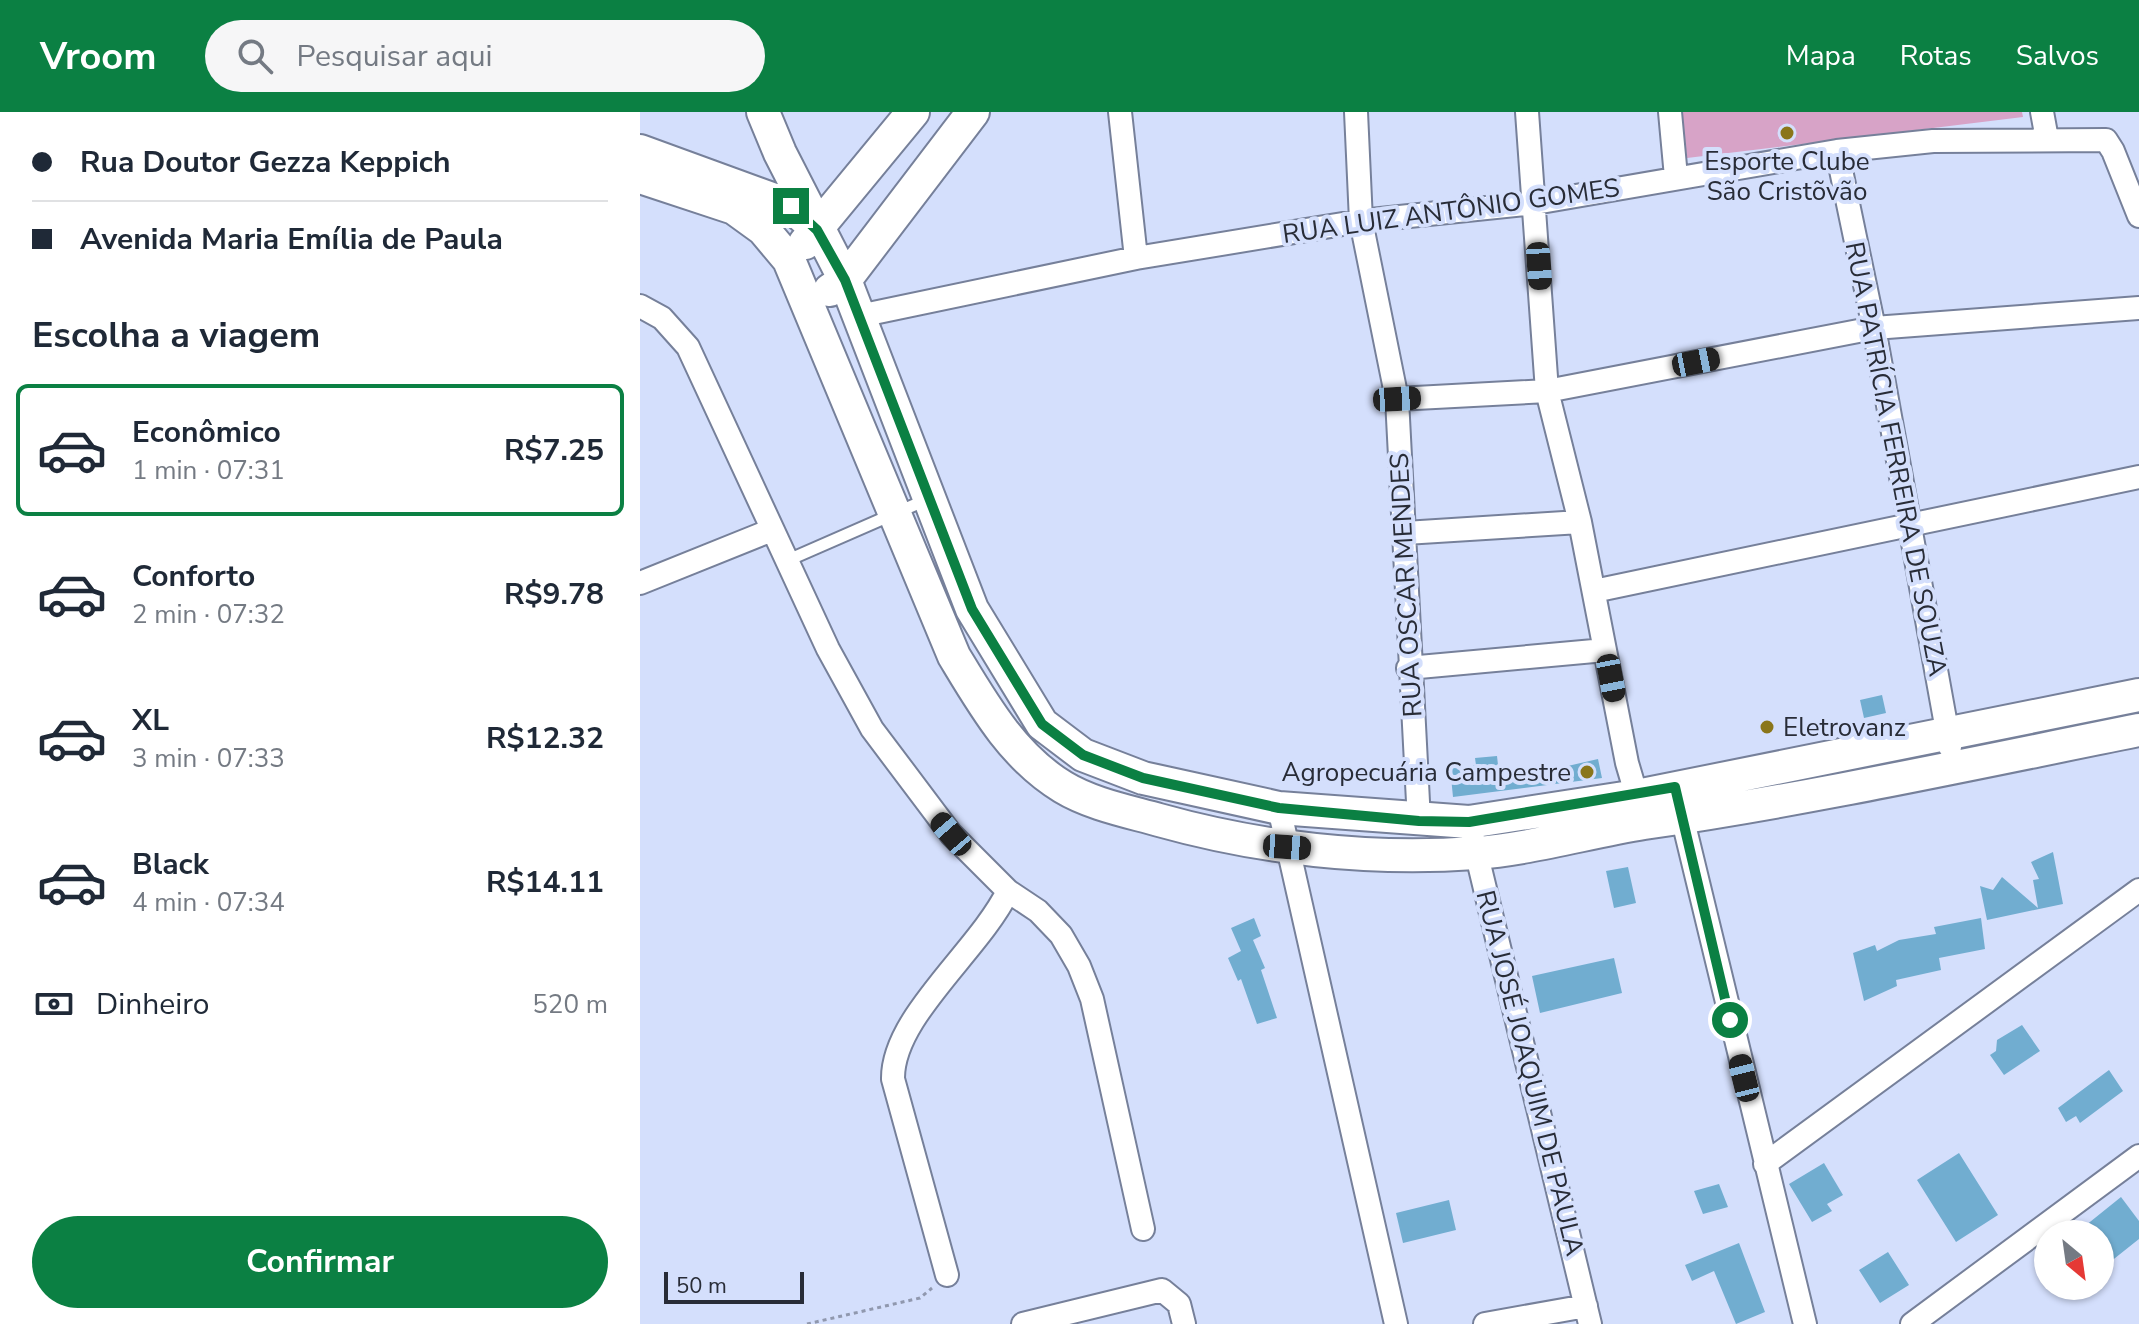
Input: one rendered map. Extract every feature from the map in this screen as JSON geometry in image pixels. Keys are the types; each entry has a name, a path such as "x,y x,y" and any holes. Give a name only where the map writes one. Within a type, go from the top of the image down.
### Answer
{"main road":[{"path":"763,112 817,230 845,280 972,609 1042,724 1083,755 1143,778 1279,808 1419,821 1469,822 1641,810 1682,819 1808,798 2139,730"},
{"path":"789,260 913,112"},
{"path":"808,305 845,280 973,112"},
{"path":"640,151 791,206 817,230"},
{"path":"730,184 755,180 780,153"},
{"path":"640,177 734,208 763,229 789,260 954,656 988,713 1034,767 1064,788 1097,802 1194,830 1287,847 1389,854 1476,853 1641,810 1675,787 2139,695"}],"street":[{"path":"1120,112 1136,258"},
{"name":"RUA OSCAR MENDES","path":"1356,112 1361,221 1397,399 1405,533 1408,668 1419,821"},
{"path":"1527,112 1547,391 1580,522 1641,810"},
{"path":"1670,112 1676,177"},
{"path":"2042,112 2047,139"},
{"name":"RUA LUIZ ANTÔNIO GOMES","path":"859,316 1136,258 1361,221 1535,203 1837,151 1933,141 2106,140 2139,216"},
{"name":"RUA PATRÍCIA FERREIRA DE SOUZA","path":"1837,151 1874,328 1953,767"},
{"path":"640,306 662,318 688,347 849,690 897,767 951,834 1008,891 1038,911 1061,935 1079,966 1092,999 1143,1229"},
{"path":"1397,399 1547,391 1874,328 2139,308"},
{"path":"1594,591 2139,477"},
{"path":"1405,533 1580,522"},
{"path":"640,583 772,530"},
{"path":"1408,668 1605,650"},
{"path":"1675,787 1803,1324"},
{"path":"1279,808 1396,1324"},
{"name":"RUA JOSÉ JOAQUIM DE PAULA","path":"1469,822 1588,1315"},
{"path":"1765,1164 2139,890"},
{"path":"947,1275 893,1079 893,1059 902,1034 993,921 1008,891"},
{"path":"1912,1324 2139,1156"},
{"path":"1023,1324 1162,1290 1179,1304 1184,1324"},
{"path":"1485,1324 1588,1315"}],"lane":[{"path":"786,561 929,499"},
{"path":"1802,760 1808,798"}],"path":[{"path":"807,1324 920,1298 947,1275"}],"shaded area":[{"name":"Esporte Clube São Cristõvão","path":"1681,112 2022,112 2023,117 1687,158"}],"building":[{"path":"1882,695 1886,713 1864,718 1860,700"},
{"path":"1497,756 1499,774 1546,771 1598,759 1602,778 1453,797 1450,767 1476,765 1475,758"},
{"path":"2053,852 2063,904 1987,920 1980,886 1993,890 2002,877 2038,908 2033,880 2039,879 2031,862"},
{"path":"1628,867 1636,903 1614,908 1606,871"},
{"path":"1254,918 1261,936 1253,940 1265,968 1261,970 1277,1018 1257,1024 1241,979 1238,981 1228,958 1241,951 1231,928"},
{"path":"1981,918 1985,949 1939,958 1941,970 1896,980 1897,986 1864,1001 1853,953 1875,945 1877,951 1899,940 1936,934 1934,927"},
{"path":"1614,958 1622,993 1540,1013 1532,976"},
{"path":"2022,1025 2040,1051 2004,1075 1990,1055 1996,1051 1997,1040"},
{"path":"2109,1070 2123,1091 2080,1123 2076,1116 2066,1122 2058,1108"},
{"path":"1959,1153 1998,1215 1956,1242 1917,1180"},
{"path":"1824,1163 1843,1195 1827,1204 1832,1211 1812,1222 1789,1184"},
{"path":"1719,1184 1728,1207 1703,1214 1694,1191"},
{"path":"2121,1197 2139,1221 2139,1239 2114,1259 2114,1220 2092,1220"},
{"path":"1449,1200 1456,1230 1403,1243 1396,1213"},
{"path":"1739,1243 1765,1312 1736,1324 1714,1271 1692,1281 1685,1265"},
{"path":"1888,1252 1909,1285 1880,1303 1859,1270"}],"place":[{"name":"Esporte Clube São Cristõvão","path":"1787,133"},
{"name":"Eletrovanz","path":"1767,727"},
{"name":"Agropecuária Campestre","path":"1587,772"}],"route":[{"path":"791,206 817,230 845,280 972,609 1042,724 1083,755 1143,778 1279,808 1419,821 1469,822 1637,796 1675,787 1730,1020"}]}
